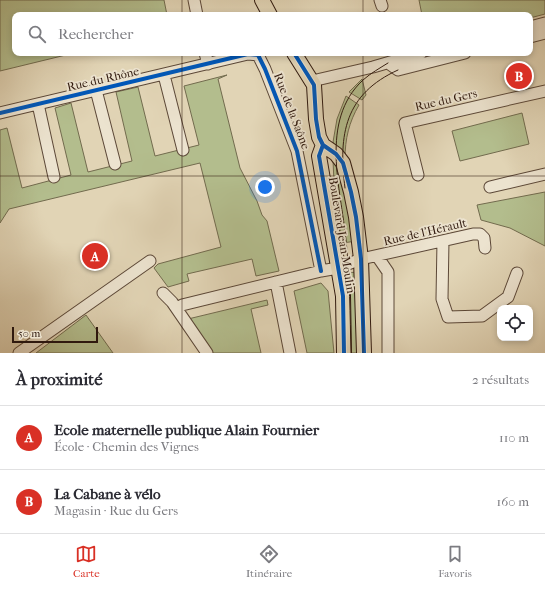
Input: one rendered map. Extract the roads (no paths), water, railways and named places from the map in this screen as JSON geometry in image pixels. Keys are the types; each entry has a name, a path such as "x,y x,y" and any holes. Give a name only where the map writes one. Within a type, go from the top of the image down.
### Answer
{"main road":[{"path":"262,0 268,12"},
{"path":"296,56 313,83"},
{"name":"Boulevard Jean Moulin","path":"313,83 316,119 322,146 319,156 342,296 344,353"},
{"name":"Boulevard Jean Moulin","path":"322,146 336,154 342,163 356,216 361,260 364,353"}],"street":[{"path":"194,0 196,12"},
{"path":"533,26 545,23"},
{"path":"533,36 545,33"},
{"name":"Rue du Rhône","path":"0,113 164,75 207,59 232,56"},
{"name":"Rue de la Saône","path":"258,56 298,151 321,271"},
{"path":"313,83 411,56"},
{"path":"388,63 398,70 453,56"},
{"path":"164,75 183,150"},
{"path":"96,90 115,164"},
{"name":"Rue du Gers","path":"418,175 405,123 545,91"},
{"path":"38,104 54,177"},
{"path":"490,187 545,174"},
{"name":"Rue de l'Hérault","path":"182,305 338,268 377,256 473,234 480,234 484,238 485,248"},
{"path":"443,241 442,299 448,317 482,316 508,297 517,273"},
{"path":"377,256 388,272 388,353"},
{"path":"19,353 150,261"},
{"path":"276,282 290,353"},
{"path":"163,293 172,302 207,353"}],"tram line":[{"path":"351,353 350,296 346,240 336,156 337,135 341,115 349,97 363,80 388,63"},
{"path":"345,188 343,150 349,118 356,104 366,91 380,80 398,70"}],"place":[{"name":"La Cabane à vélo","path":"519,76"},
{"name":"Ecole maternelle publique Alain Fournier","path":"95,256"}]}
